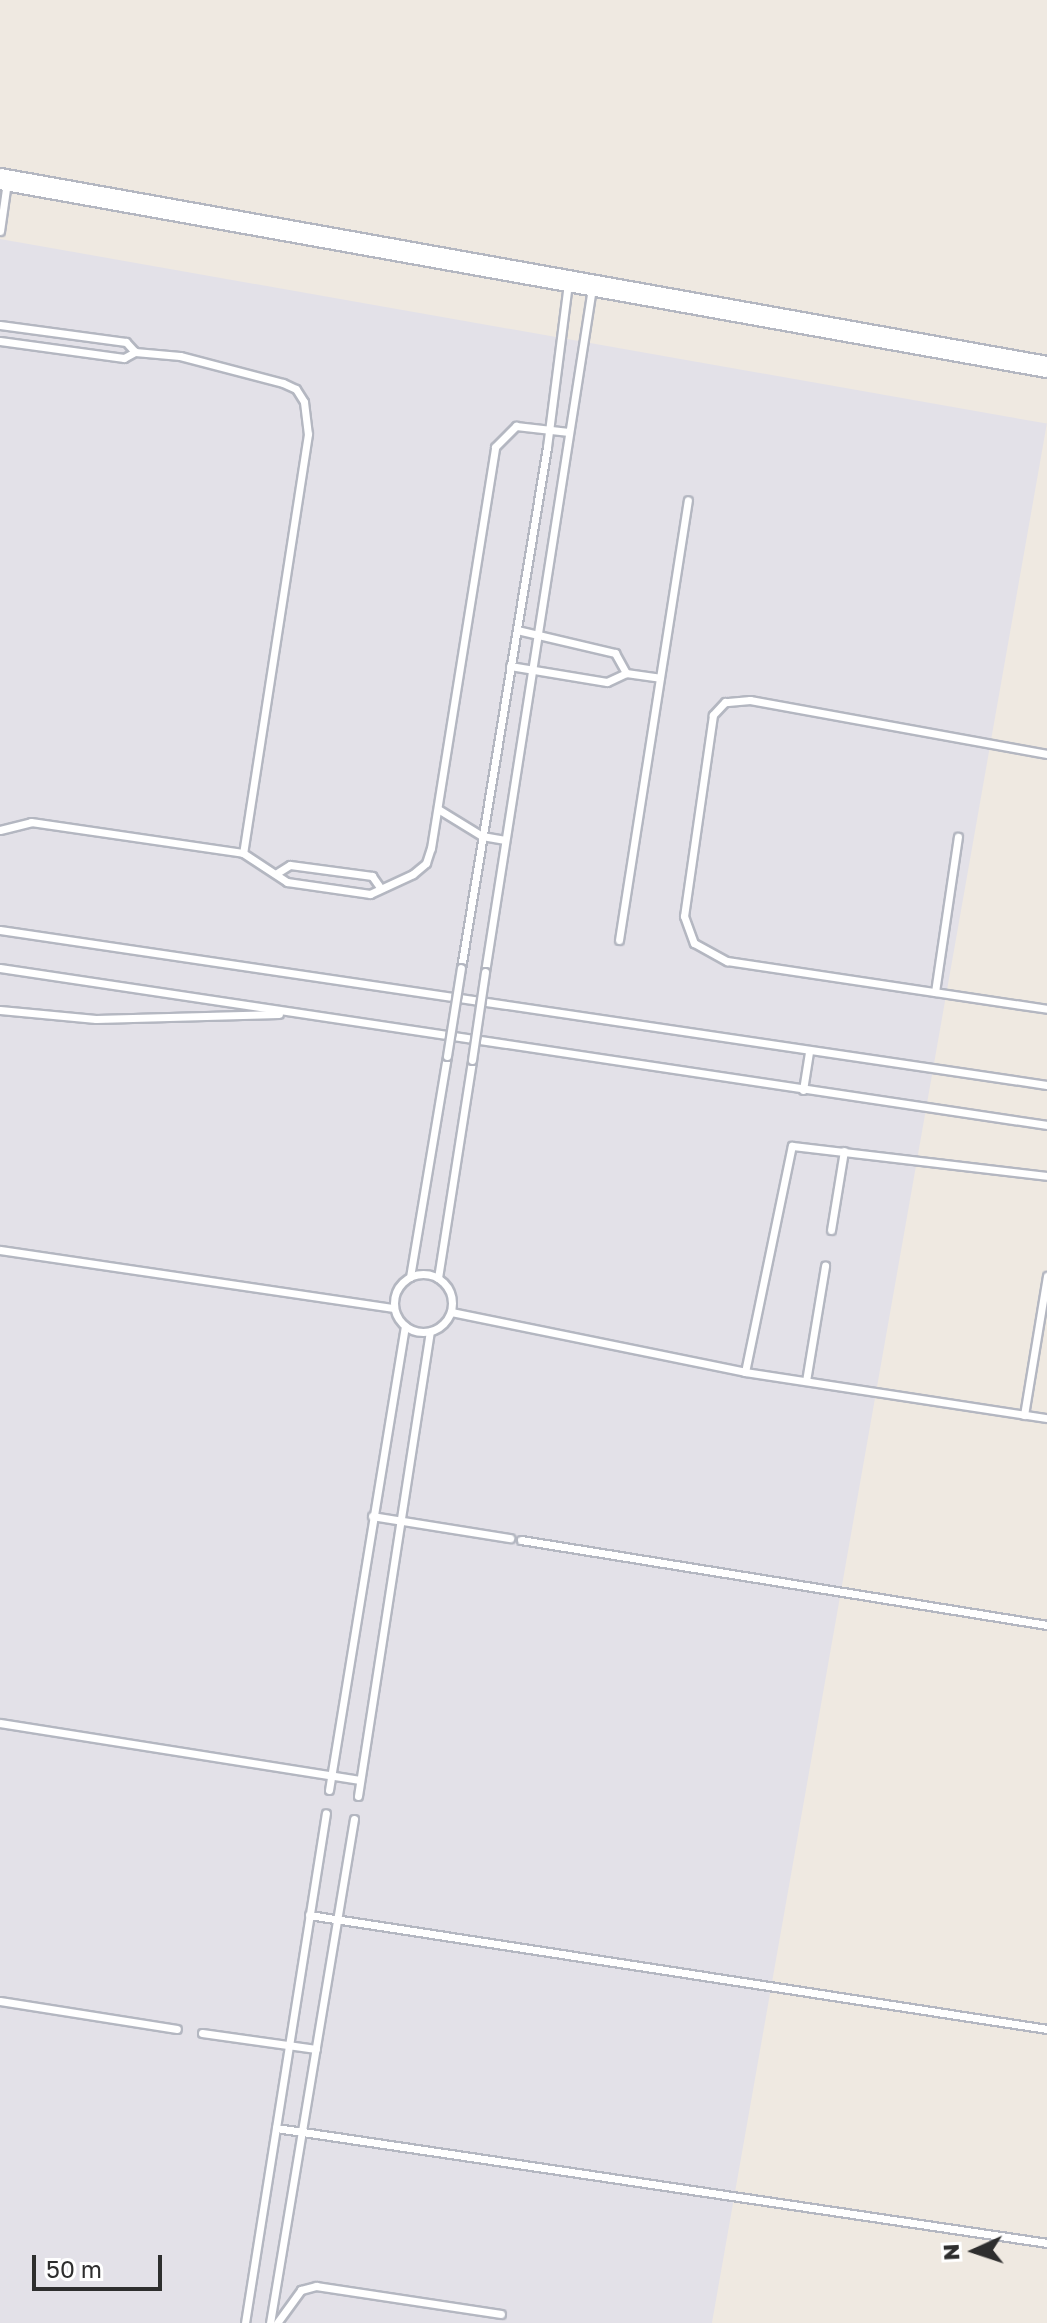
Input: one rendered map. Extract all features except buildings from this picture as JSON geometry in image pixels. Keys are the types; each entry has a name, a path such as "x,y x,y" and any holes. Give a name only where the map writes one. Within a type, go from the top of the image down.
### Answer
{"street":[{"path":"4,180 1047,367"}],"lane":[{"path":"0,231 4,180"},
{"path":"329,1790 405,1326 394,1308 397,1290 410,1277 517,630 569,282"},
{"path":"358,1796 430,1332 451,1312 450,1293 438,1278 504,840 593,286"},
{"path":"0,325 126,342 135,352"},
{"path":"0,341 124,358 135,352 180,356 283,383 296,389 309,414 243,853"},
{"path":"0,830 31,822 243,853 287,882 370,894 379,886 426,863 438,809 495,447 516,426 569,432"},
{"path":"619,940 688,500"},
{"path":"517,630 615,653 626,673"},
{"path":"510,666 607,682 626,673 660,678"},
{"path":"1047,754 750,700 725,702 713,715 684,897 686,931 694,943 727,961 1047,1009"},
{"path":"438,809 482,836 504,840"},
{"path":"935,992 958,837"},
{"path":"277,873 290,865 372,876 379,886"},
{"path":"0,930 1047,1085"},
{"path":"0,968 1047,1125"},
{"path":"0,1010 96,1019 289,1013"},
{"path":"803,1090 809,1051"},
{"path":"745,1372 789,1151 796,1145 1047,1176"},
{"path":"831,1230 844,1151"},
{"path":"0,1250 394,1308"},
{"path":"806,1381 825,1266"},
{"path":"1024,1415 1047,1276"},
{"path":"410,1277 438,1278"},
{"path":"451,1312 745,1372 1047,1418"},
{"path":"405,1326 430,1332"},
{"path":"372,1516 510,1538"},
{"path":"521,1540 1047,1625"},
{"path":"0,1723 360,1780"},
{"path":"245,2323 326,1813"},
{"path":"270,2323 354,1819"},
{"path":"309,1915 1047,2029"},
{"path":"0,2001 177,2029"},
{"path":"202,2033 316,2049"},
{"path":"276,2128 1047,2243"},
{"path":"277,2323 301,2290 316,2286 501,2314"}],"shaded area":[{"path":"0,239 1047,424 712,2323 0,2323"}]}
